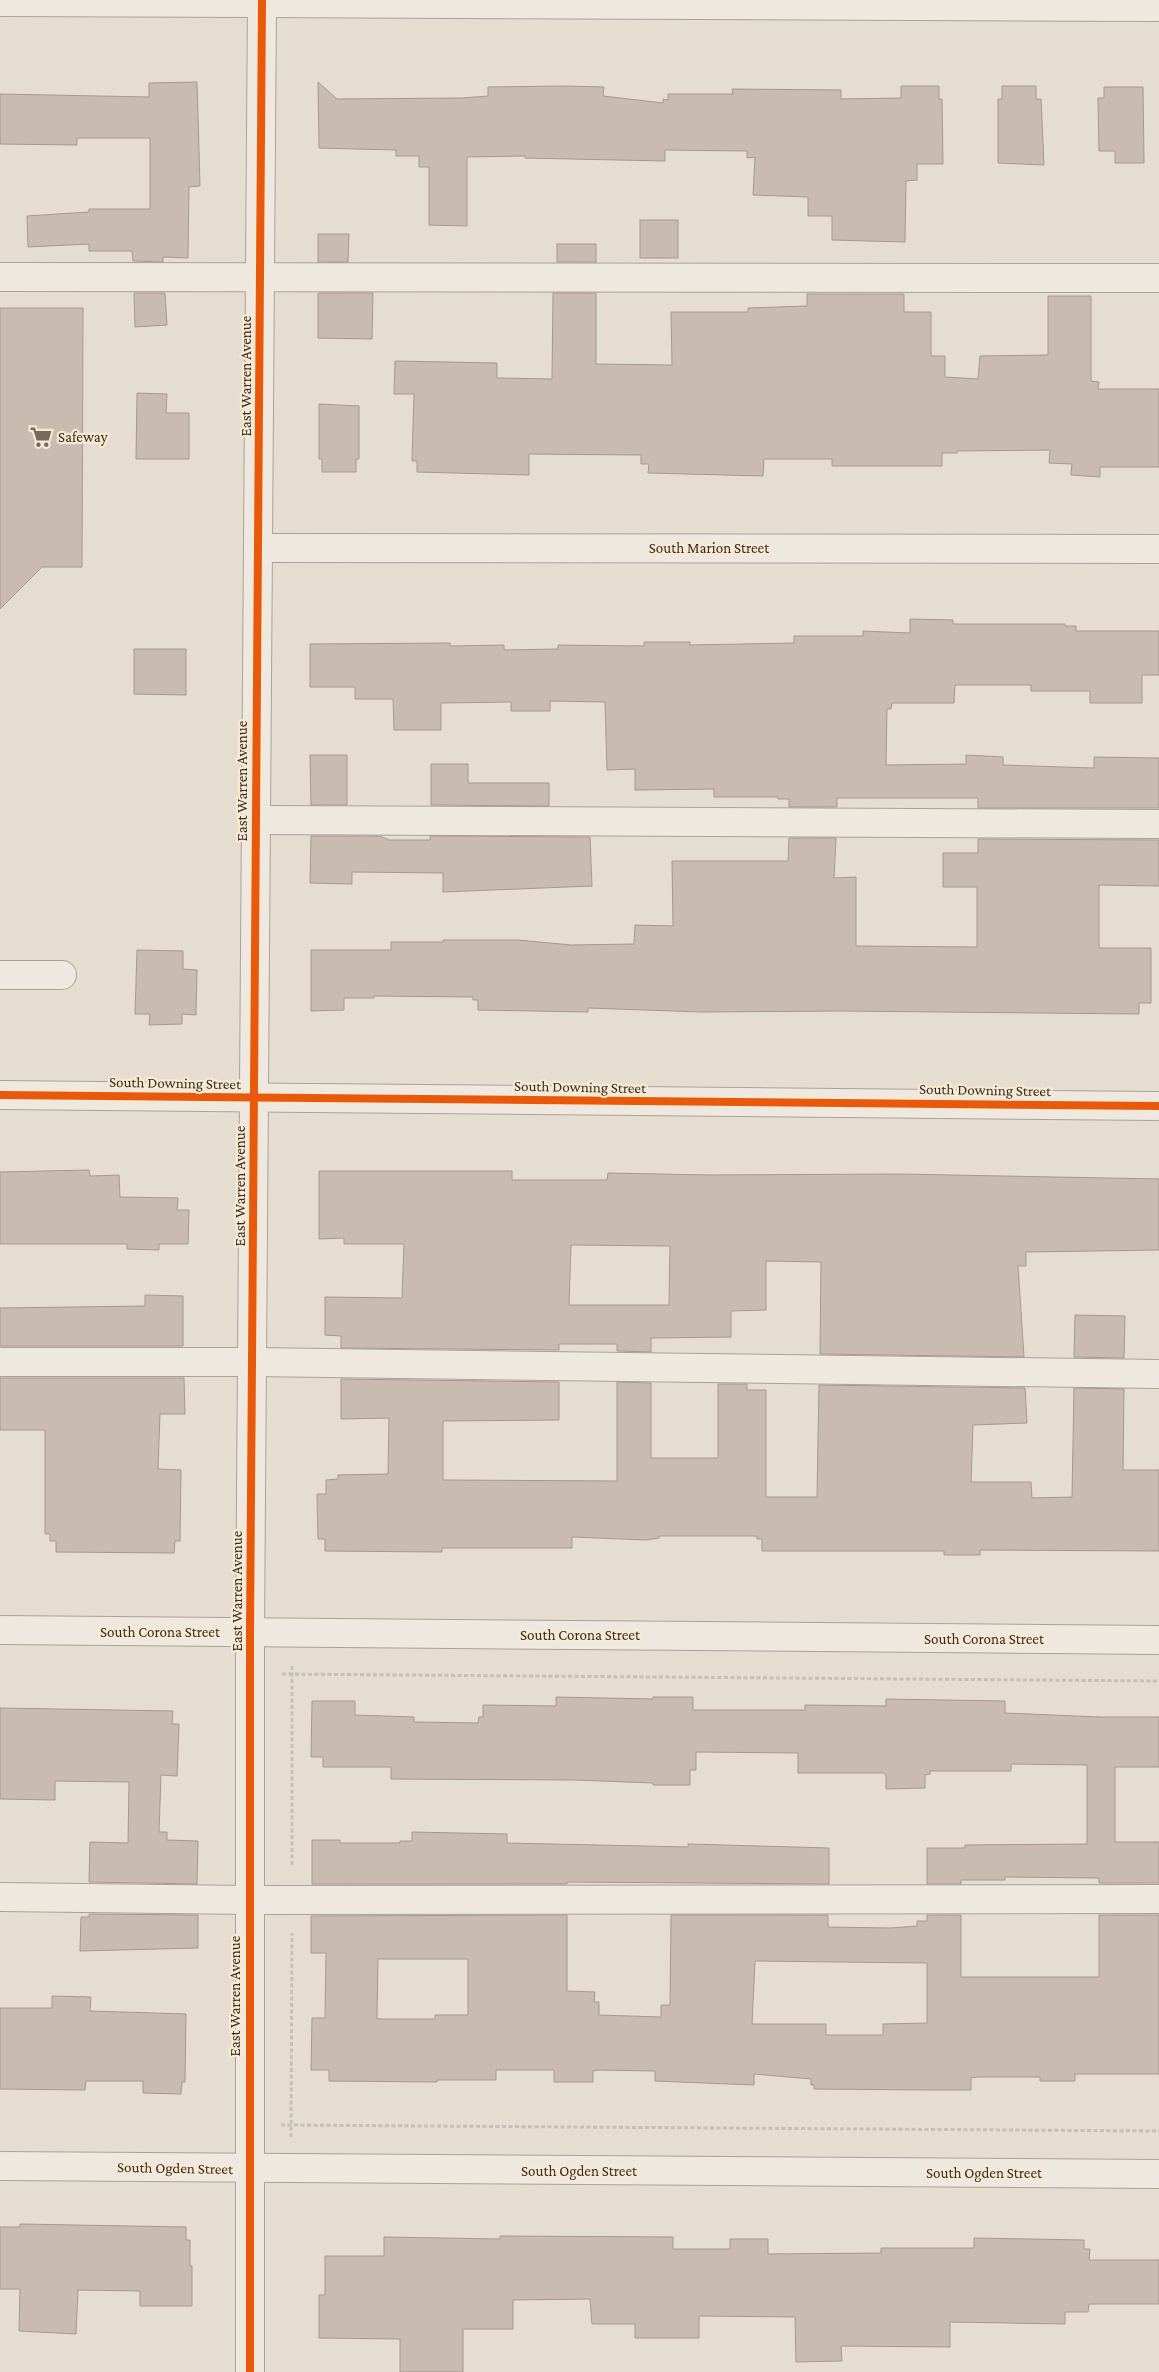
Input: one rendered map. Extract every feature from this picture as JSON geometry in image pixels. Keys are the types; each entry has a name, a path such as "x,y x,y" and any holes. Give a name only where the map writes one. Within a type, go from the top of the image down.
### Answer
{"street":[{"path":"0,2 262,1 1159,7"},
{"name":"East Warren Avenue","path":"250,2372 250,1632 262,1"},
{"path":"0,277 1159,278"},
{"name":"South Marion Street","path":"258,548 1159,549"},
{"path":"256,820 1159,824"},
{"path":"0,975 62,975"},
{"name":"South Downing Street","path":"0,1095 1159,1106"},
{"path":"0,1362 253,1362 1159,1374"},
{"name":"South Corona Street","path":"0,1630 1159,1640"},
{"path":"0,1898 249,1900 1159,1899"},
{"name":"South Ogden Street","path":"0,2166 1159,2174"}],"path":[{"path":"275,1674 1159,1681"},
{"path":"278,2124 1159,2131"}],"building":[{"path":"197,82 200,186 189,187 188,258 163,257 163,262 133,261 132,251 89,251 89,244 28,247 27,216 89,212 89,209 150,209 150,138 77,138 77,145 0,144 0,94 149,97 149,83"},
{"path":"318,82 337,99 462,98 488,96 488,87 566,86 604,87 603,96 663,103 663,99 668,100 668,94 733,94 732,89 841,90 841,99 901,98 901,86 939,86 939,99 942,99 943,164 917,164 917,180 906,181 905,242 832,240 832,216 808,216 808,197 753,195 755,157 747,158 747,151 665,150 665,161 525,158 525,156 467,157 467,226 429,225 429,167 419,167 419,156 396,156 396,150 319,148"},
{"path":"1002,86 1036,86 1036,99 1041,99 1044,165 998,163 998,99 1002,99"},
{"path":"1104,87 1143,87 1144,163 1115,163 1115,151 1099,151 1098,98 1104,98"},
{"path":"640,220 678,220 678,258 640,258"},
{"path":"318,234 349,234 348,262 318,262"},
{"path":"557,244 596,244 596,262 557,262"},
{"path":"134,293 165,293 167,325 135,327"},
{"path":"318,293 373,293 372,339 318,338"},
{"path":"553,293 596,293 596,364 672,365 671,312 748,312 748,308 807,306 807,294 904,294 904,312 931,312 931,356 945,356 945,377 978,379 980,356 1048,355 1048,296 1091,296 1091,381 1099,382 1098,389 1159,389 1159,467 1100,467 1100,477 1071,475 1072,464 1049,463 1050,450 957,451 957,453 942,453 942,466 832,466 832,459 764,459 763,476 648,473 649,464 641,464 641,455 529,454 529,475 417,472 417,461 412,461 414,394 394,394 395,361 497,363 497,378 552,379"},
{"name":"Safeway","path":"0,308 83,308 82,567 42,567 0,609"},
{"path":"137,393 167,394 166,413 189,413 189,459 136,459"},
{"path":"319,404 359,406 359,459 356,459 356,472 322,472 322,459 319,459"},
{"path":"910,619 953,620 953,624 1065,624 1065,626 1076,626 1076,631 1159,631 1159,675 1142,675 1142,703 1090,703 1090,691 1031,691 1031,685 955,685 954,703 892,703 891,709 887,709 886,765 966,764 966,755 1003,757 1003,765 1094,768 1094,757 1159,758 1159,808 978,808 978,798 837,798 837,807 789,807 789,799 778,799 778,797 714,797 714,789 635,790 635,769 607,770 605,702 550,701 550,711 511,711 511,702 441,703 441,730 394,730 393,699 355,699 355,687 310,687 310,644 450,643 450,646 504,645 504,650 558,649 558,645 644,646 644,642 690,642 690,645 794,643 794,636 863,636 863,631 910,633"},
{"path":"134,649 186,649 186,695 134,694"},
{"path":"310,755 347,755 347,805 311,805"},
{"path":"431,764 468,764 468,783 549,783 549,806 431,805"},
{"path":"311,836 380,836 389,840 430,840 430,836 590,837 592,886 443,892 443,873 352,872 352,884 310,883"},
{"path":"789,838 836,838 834,878 856,877 856,946 977,947 977,887 943,887 943,853 978,853 978,839 1159,840 1159,886 1099,885 1099,948 1151,948 1151,1003 1139,1003 1139,1014 841,1011 701,1012 588,1008 588,1012 478,1010 478,1000 473,1000 473,997 374,996 374,998 344,998 344,1010 311,1011 311,950 391,950 391,942 443,942 443,940 518,940 571,945 634,944 635,925 673,926 672,861 788,861"},
{"path":"137,950 183,951 183,969 197,970 196,1015 182,1014 182,1024 149,1025 150,1014 135,1014"},
{"path":"89,1170 90,1176 119,1175 120,1197 178,1198 177,1210 189,1210 188,1244 159,1244 159,1250 127,1249 127,1244 0,1244 0,1172"},
{"path":"319,1171 512,1171 512,1180 607,1180 608,1173 710,1175 898,1174 1159,1179 1159,1250 1026,1252 1026,1266 1018,1266 1024,1357 820,1354 821,1262 766,1261 766,1310 731,1311 731,1337 651,1338 651,1352 617,1351 617,1344 559,1344 559,1350 341,1348 341,1336 325,1335 325,1297 402,1298 404,1244 344,1244 344,1238 319,1239","holes":["571,1245 670,1246 669,1305 569,1305"]},
{"path":"145,1295 183,1296 183,1346 0,1346 0,1308 145,1306"},
{"path":"1075,1315 1125,1316 1124,1358 1074,1357"},
{"path":"0,1378 184,1378 185,1414 160,1414 158,1469 181,1470 180,1541 175,1541 174,1553 56,1552 56,1541 50,1541 50,1534 45,1534 45,1430 0,1430"},
{"path":"341,1379 559,1382 559,1420 443,1421 443,1480 617,1481 617,1382 651,1383 651,1458 718,1458 718,1384 747,1384 747,1390 766,1390 766,1497 817,1497 819,1385 1025,1388 1027,1423 973,1425 971,1482 1031,1482 1032,1498 1072,1497 1074,1388 1124,1389 1123,1470 1159,1470 1159,1551 980,1550 980,1555 944,1555 944,1551 762,1551 762,1539 757,1539 757,1536 659,1536 659,1538 646,1540 572,1537 572,1548 442,1548 442,1552 325,1551 325,1539 318,1539 317,1494 326,1494 326,1480 338,1479 338,1475 388,1474 389,1418 341,1419"},
{"path":"556,1697 653,1699 653,1697 693,1697 693,1710 805,1710 805,1705 886,1706 886,1699 1005,1701 1005,1713 1100,1717 1159,1717 1159,1767 1115,1767 1115,1842 1159,1842 1159,1883 1099,1883 1099,1878 1005,1877 1005,1880 961,1880 961,1884 927,1884 927,1848 965,1848 965,1845 1087,1844 1087,1765 1011,1764 1011,1771 930,1771 930,1774 925,1775 925,1788 886,1789 886,1775 883,1773 798,1773 798,1753 696,1752 696,1770 690,1770 690,1785 653,1785 653,1783 575,1780 391,1779 391,1767 323,1767 323,1757 311,1757 312,1701 355,1701 355,1715 414,1717 414,1722 478,1723 479,1717 483,1717 483,1705 556,1706"},
{"path":"0,1708 173,1711 172,1724 179,1724 177,1776 161,1775 159,1832 167,1832 167,1840 198,1841 197,1884 89,1882 90,1842 128,1843 129,1782 55,1781 55,1800 0,1799"},
{"path":"412,1832 507,1834 507,1843 688,1847 688,1844 829,1848 829,1884 567,1882 567,1884 312,1884 312,1840 340,1840 340,1843 400,1843 400,1841 412,1841"},
{"path":"89,1914 198,1915 198,1948 80,1951 81,1917 89,1917"},
{"path":"567,1915 567,1991 595,1992 594,2002 599,2002 599,2015 661,2017 661,2005 670,2005 671,1915 828,1915 828,1927 890,1928 917,1926 917,1921 927,1921 927,1915 961,1915 961,1977 1099,1977 1099,1915 1159,1915 1159,2074 1075,2074 1075,2081 1040,2081 1040,2077 977,2077 971,2078 971,2090 814,2089 814,2085 811,2085 811,2079 754,2074 754,2085 655,2081 655,2071 599,2070 593,2071 593,2082 554,2082 554,2070 496,2070 496,2080 437,2080 437,2082 329,2081 329,2070 311,2070 312,2018 325,2018 326,1953 311,1953 311,1916","holes":["378,1959 468,1959 468,2015 435,2015 435,2019 377,2019","755,1961 927,1963 927,2023 883,2024 883,2035 826,2035 826,2024 752,2024"]},
{"path":"52,1996 91,1997 90,2011 186,2014 185,2082 182,2082 181,2094 143,2093 143,2081 86,2081 85,2090 0,2089 0,2008 52,2008"},
{"path":"20,2224 186,2227 186,2240 190,2240 190,2266 192,2266 192,2306 140,2306 140,2291 78,2290 76,2334 19,2331 20,2289 0,2289 0,2227 20,2227"},
{"path":"500,2236 673,2237 673,2249 730,2249 730,2239 768,2239 768,2254 881,2253 881,2248 974,2248 974,2238 1084,2240 1084,2249 1090,2249 1089,2260 1159,2260 1159,2304 1089,2304 1088,2312 1065,2312 1065,2324 950,2322 950,2347 841,2346 842,2361 796,2362 795,2317 699,2316 699,2338 635,2338 635,2324 592,2324 590,2299 513,2300 513,2329 463,2329 463,2372 400,2372 400,2339 319,2338 319,2295 325,2295 325,2256 384,2256 384,2237 500,2239"}],"cycle path":[{"path":"250,2372 250,1632 262,0"},
{"path":"0,1095 1159,1106"}],"place":[{"name":"Safeway","path":"41,437"}]}
